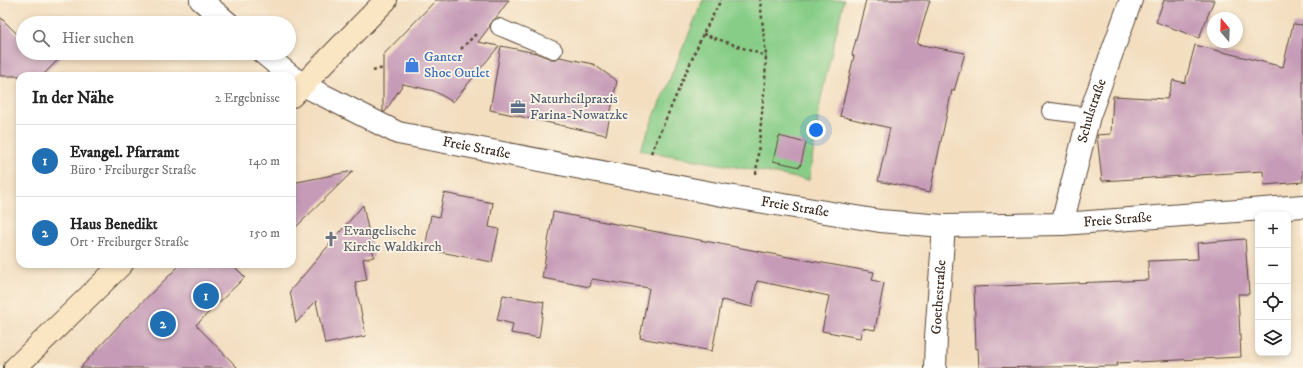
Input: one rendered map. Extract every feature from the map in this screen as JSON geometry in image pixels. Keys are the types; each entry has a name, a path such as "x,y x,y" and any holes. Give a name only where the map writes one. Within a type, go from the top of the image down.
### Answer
{"street":[{"path":"201,0 220,16"},
{"path":"296,82 386,0"},
{"name":"Schulstraße","path":"1062,224 1089,116 1131,0"},
{"name":"Freie Straße","path":"270,60 282,72"},
{"name":"Freie Straße","path":"296,85 398,133 753,200 880,221 944,226 1062,224 1303,206"},
{"path":"1303,206 1303,212"},
{"name":"Goethestraße","path":"935,368 944,226"},
{"path":"15,368 118,268"}],"lane":[{"path":"499,27 554,50"},
{"path":"1050,111 1089,116"}],"path":[{"path":"640,179 703,34 720,0"},
{"path":"753,200 765,82 766,56 760,0"},
{"path":"461,49 478,31"},
{"path":"703,34 766,56"},
{"path":"373,71 383,68"}],"green space":[{"path":"703,0 844,0 821,98 809,180 640,150"}],"building":[{"path":"436,0 509,0 496,18 490,23 490,26 478,42 499,46 453,102 434,91 403,84 385,112 383,112 383,55"},
{"path":"866,0 930,0 917,44 965,53 954,91 952,90 930,192 878,181 890,128 840,116 854,56 852,55"},
{"path":"1164,0 1214,0 1209,12 1207,12 1207,18 1199,38 1156,22"},
{"path":"0,17 16,33 16,60 58,60 46,72 16,72 16,76 0,76"},
{"path":"1293,24 1303,25 1303,182 1264,185 1263,171 1102,181 1097,135 1111,134 1113,96 1167,99 1173,80 1185,83 1195,45 1283,67"},
{"path":"501,46 536,53 551,59 560,57 593,64 617,81 606,135 490,110"},
{"path":"779,136 806,143 800,167 773,161"},
{"path":"353,171 296,227 296,182"},
{"path":"444,193 493,203 489,227 499,229 492,262 425,249 431,215 439,217"},
{"path":"363,205 374,257 363,259 367,280 355,282 366,336 325,344 316,301 296,323 290,291"},
{"path":"553,212 874,272 872,280 884,283 875,330 862,328 860,338 822,331 829,296 757,281 752,307 722,300 712,351 640,338 649,288 592,279 590,287 542,278"},
{"path":"1245,239 1249,294 1238,294 1241,357 1117,363 1117,366 979,368 978,348 976,349 974,287 1149,280 1148,261 1198,259 1197,243"},
{"path":"177,268 236,268 245,277 196,325 238,368 80,368 123,321"},
{"path":"503,295 544,302 539,338 511,333 513,324 497,320"}],"place":[{"name":"Ganter Shoe Outlet","path":"412,65"},
{"name":"Naturheilpraxis Farina-Nowatzke","path":"518,107"},
{"name":"Evangelische Kirche Waldkirch","path":"331,239"},
{"name":"Evangel. Pfarramt","path":"206,296"},
{"name":"Haus Benedikt","path":"163,324"}]}
